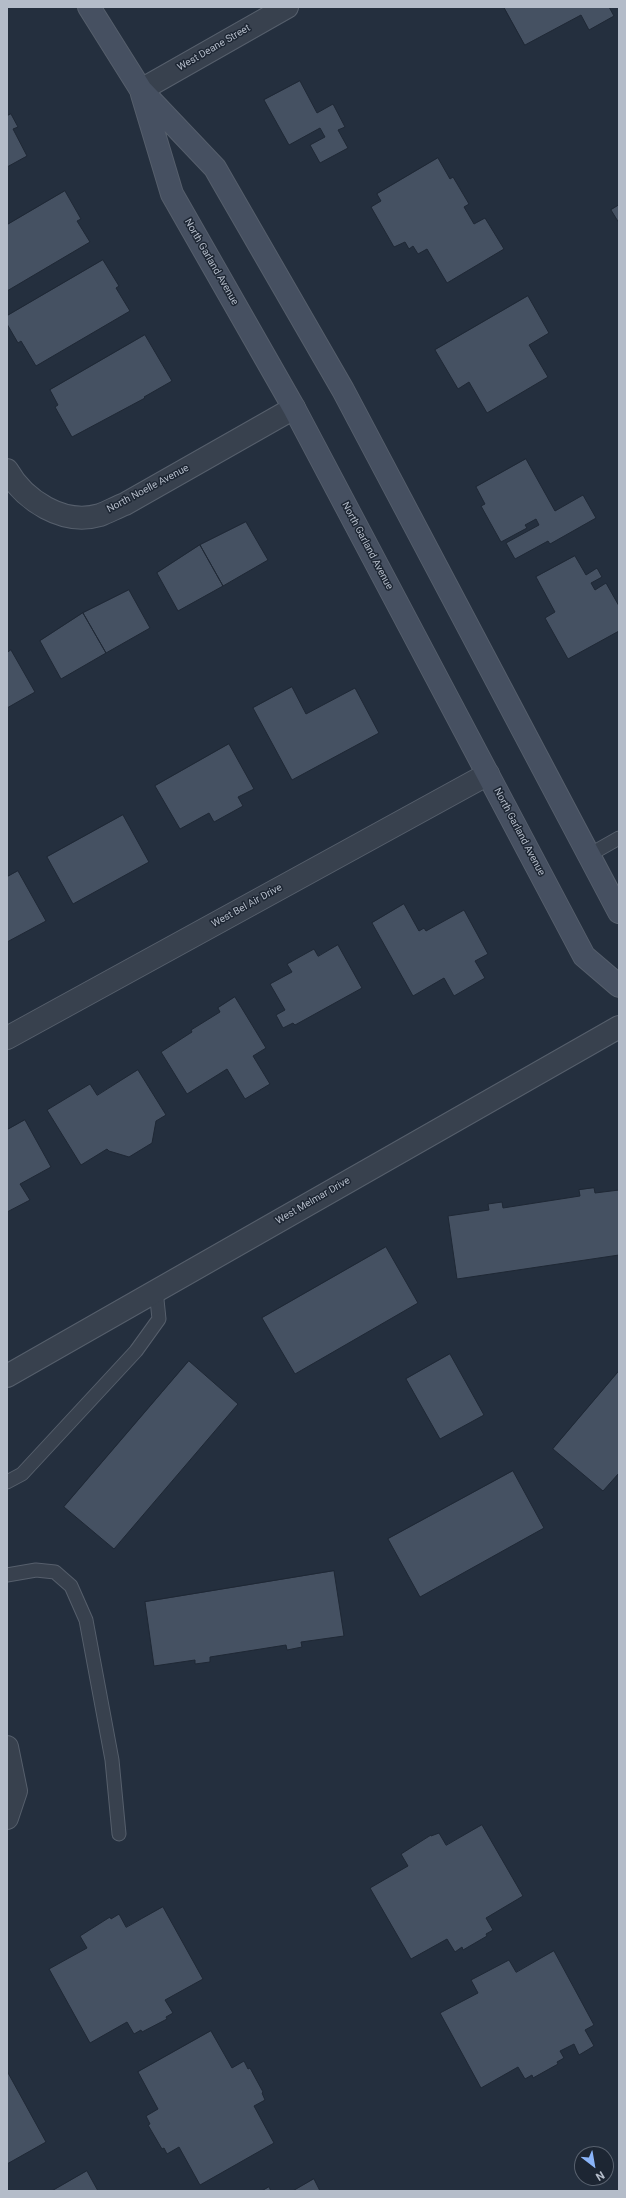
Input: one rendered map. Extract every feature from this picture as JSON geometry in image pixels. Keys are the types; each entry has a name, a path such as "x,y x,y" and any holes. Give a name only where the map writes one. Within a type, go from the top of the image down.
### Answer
{"main road":[{"name":"North Garland Avenue","path":"89,7 141,90 215,168 343,390 619,912"},
{"name":"North Garland Avenue","path":"141,90 172,194 294,408 584,956 619,986"}],"street":[{"name":"West Deane Street","path":"141,90 287,7"},
{"name":"North Noelle Avenue","path":"7,470 15,484 26,494 52,511 74,517 98,515 125,504 294,408"},
{"name":"West Bel Air Drive","path":"7,1038 488,774"},
{"name":"West Melmar Drive","path":"7,1376 619,1027"},
{"path":"7,1747 16,1791 7,1818"}],"lane":[{"path":"589,854 619,838"},
{"path":"7,1482 22,1474 136,1351 159,1319 156,1290"},
{"path":"7,1575 36,1570 55,1572 71,1586 86,1620 112,1760 119,1834"}],"building":[{"path":"504,7 609,7 614,16 589,30 581,15 525,45"},
{"path":"300,81 317,113 333,104 345,127 338,130 348,148 320,163 310,145 325,137 320,128 289,145 264,100"},
{"path":"11,114 18,127 13,129 27,156 7,167 7,116"},
{"path":"438,158 450,179 453,177 469,204 464,207 474,224 485,218 504,249 447,283 427,249 418,254 413,246 409,249 405,242 394,247 371,207 381,201 377,194"},
{"path":"65,191 81,219 77,221 90,242 7,291 7,225"},
{"path":"619,205 619,223 611,210"},
{"path":"103,260 119,286 116,288 130,311 36,366 21,341 18,343 7,324 7,316"},
{"path":"528,296 549,333 529,345 548,377 487,413 469,382 458,389 435,350"},
{"path":"145,335 172,381 144,397 145,398 72,437 55,407 58,405 50,390"},
{"path":"526,459 555,511 583,495 596,518 550,544 548,541 515,559 506,543 539,525 536,519 525,525 527,528 501,542 481,506 485,504 476,487"},
{"path":"246,522 268,560 223,586 200,545"},
{"path":"200,545 223,586 178,611 157,573"},
{"path":"575,556 586,575 597,568 602,577 591,583 595,590 606,583 619,606 619,631 568,659 545,618 555,612 536,577"},
{"path":"129,590 150,628 106,653 83,613"},
{"path":"83,613 106,653 61,679 40,641"},
{"path":"11,650 35,692 7,708 7,653"},
{"path":"292,687 306,714 355,688 379,733 292,780 253,708"},
{"path":"229,744 254,789 238,797 243,806 214,822 209,813 180,829 155,786"},
{"path":"123,815 149,862 73,904 47,857"},
{"path":"18,871 46,921 7,942 7,877"},
{"path":"404,904 419,931 424,928 426,931 464,910 488,954 475,961 485,978 454,996 444,978 413,996 372,923"},
{"path":"338,945 362,988 295,1025 293,1023 283,1028 276,1015 285,1010 270,984 292,972 287,964 314,949 318,956"},
{"path":"235,997 266,1048 253,1056 270,1084 245,1099 227,1069 187,1094 161,1052 192,1032 191,1030 220,1012 218,1008"},
{"path":"138,1070 166,1115 156,1121 152,1143 129,1157 107,1149 81,1165 47,1110 90,1084 97,1095"},
{"path":"25,1120 51,1167 20,1184 30,1200 7,1212 7,1130"},
{"path":"594,1188 595,1193 619,1190 619,1255 457,1279 448,1216 489,1210 488,1204 502,1202 503,1208 580,1196 579,1190"},
{"path":"386,1247 418,1303 295,1374 262,1318"},
{"path":"450,1354 484,1415 440,1439 406,1379"},
{"path":"189,1361 238,1404 114,1549 64,1507"},
{"path":"619,1371 619,1473 603,1491 553,1449"},
{"path":"513,1471 544,1528 420,1597 388,1539"},
{"path":"334,1571 344,1636 301,1642 302,1647 287,1650 286,1645 210,1657 210,1662 195,1664 195,1660 154,1666 145,1602"},
{"path":"482,1825 523,1896 486,1918 493,1930 486,1934 487,1936 463,1950 462,1947 455,1952 447,1939 411,1959 370,1888 408,1866 401,1854 431,1835 439,1833 446,1845"},
{"path":"163,1907 203,1979 165,2000 173,2013 166,2017 167,2019 142,2032 141,2030 134,2034 127,2022 90,2043 49,1969 87,1948 80,1936 110,1917 111,1919 119,1914 126,1927"},
{"path":"554,1951 594,2025 585,2030 594,2046 579,2055 574,2044 560,2051 564,2058 557,2062 558,2064 533,2078 532,2075 525,2079 518,2067 481,2088 440,2013 478,1993 471,1980 509,1960 516,1972"},
{"path":"211,2031 232,2068 244,2061 248,2069 250,2068 263,2092 262,2093 265,2100 254,2106 274,2143 200,2185 179,2147 167,2154 164,2148 162,2149 148,2125 150,2124 146,2116 158,2109 138,2072"},
{"path":"7,2071 46,2142 7,2164"},
{"path":"87,2171 98,2191 52,2191"},
{"path":"314,2179 320,2191 293,2191"},
{"path":"269,2187 271,2191 262,2191"}]}
